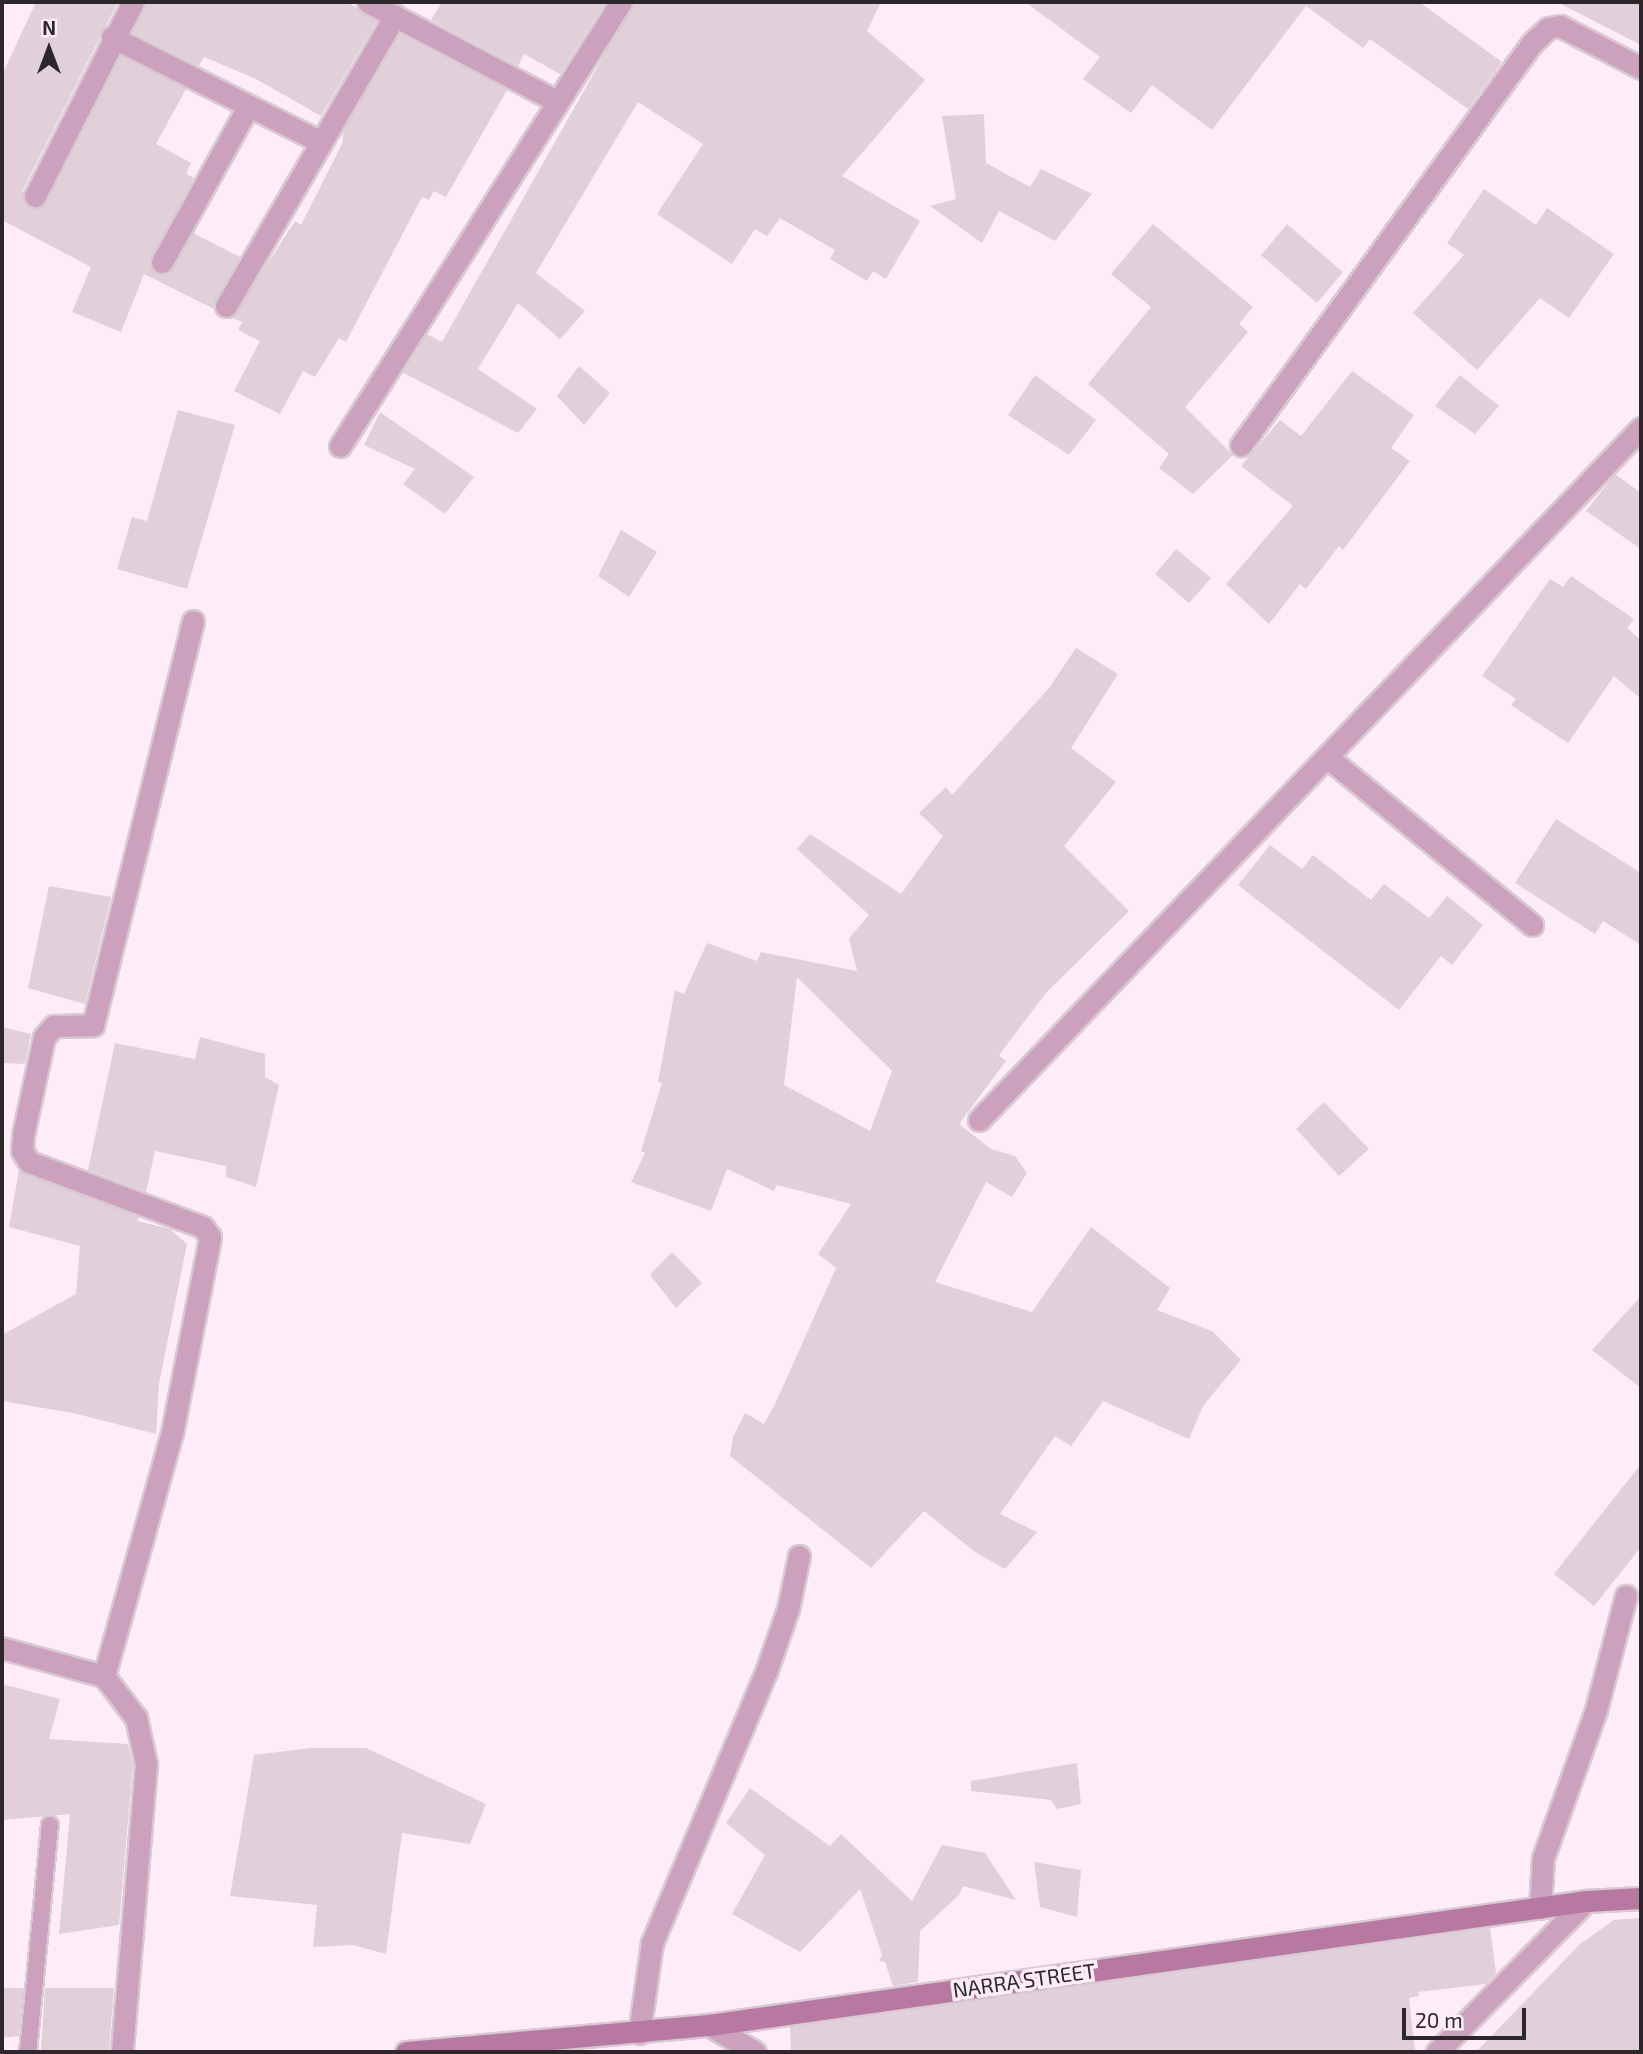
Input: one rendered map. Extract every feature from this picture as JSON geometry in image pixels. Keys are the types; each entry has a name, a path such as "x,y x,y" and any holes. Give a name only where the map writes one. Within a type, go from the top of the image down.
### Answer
{"street":[{"path":"35,196 112,37 133,2"},
{"path":"368,2 555,100"},
{"path":"341,446 555,100 621,2"},
{"path":"226,306 394,16"},
{"path":"1241,445 1532,43 1548,28 1560,26 1641,68"},
{"path":"112,37 321,142"},
{"path":"162,262 248,107"},
{"path":"979,1120 1641,428"},
{"path":"104,1676 172,1433 211,1237 203,1227 29,1162 22,1151 23,1135 44,1037 54,1026 93,1025 193,621"},
{"path":"1327,757 1532,925"},
{"path":"639,2033 652,1943 766,1672 788,1609 799,1556"},
{"path":"1541,1908 1542,1858 1596,1710 1626,1596"},
{"path":"2,1648 104,1676 136,1718 146,1764 122,2052"},
{"name":"NARRA STREET","path":"406,2052 709,2025 1586,1901 1641,1898"},
{"path":"1437,2052 1586,1901"},
{"path":"709,2025 755,2052"}],"lane":[{"path":"28,2052 50,1825"}],"building":[{"path":"36,2 118,2 23,190 24,203 35,209 47,202 120,56 186,89 156,144 191,163 186,174 194,178 149,263 156,274 169,273 193,233 240,257 214,309 144,274 121,332 72,312 91,267 2,220 2,75"},
{"path":"146,2 347,2 377,21 321,116 256,79 204,57 199,66 132,33"},
{"path":"442,2 606,2 560,74 524,54 518,66 431,20"},
{"path":"634,2 881,2 867,31 925,80 842,176 920,221 886,279 873,271 867,281 830,259 835,250 780,218 767,236 755,229 732,264 657,214 703,144 638,102 536,273 585,311 560,339 518,303 478,369 537,409 518,433 402,372 427,334 442,342"},
{"path":"1025,2 1419,2 1502,62 1468,109 1370,39 1363,48 1306,6 1212,130 1152,85 1131,113 1083,79 1100,57"},
{"path":"1557,2 1641,2 1641,45"},
{"path":"400,34 507,90 446,197 434,191 429,200 422,197 346,342 339,338 315,377 303,371 280,414 234,391 260,341 238,330 242,322 232,318 295,221 301,225 342,144 344,129"},
{"path":"984,114 986,163 1030,187 1041,169 1092,194 1055,241 999,211 982,243 930,206 956,199 942,116"},
{"path":"1484,189 1536,225 1547,208 1614,254 1569,318 1540,298 1477,370 1413,313 1464,255 1447,243"},
{"path":"1153,224 1253,307 1239,324 1248,332 1185,407 1233,455 1193,494 1159,468 1169,454 1088,384 1151,307 1111,274"},
{"path":"1287,224 1343,272 1317,303 1261,255"},
{"path":"579,366 610,393 584,425 557,396"},
{"path":"1352,371 1414,415 1391,448 1410,461 1343,550 1339,546 1306,589 1300,584 1269,624 1226,584 1293,506 1241,466 1280,420 1301,436"},
{"path":"1035,375 1096,420 1069,455 1008,415"},
{"path":"1460,375 1499,406 1475,434 1435,406"},
{"path":"178,410 235,425 187,589 117,569 132,517 147,521"},
{"path":"380,412 474,477 445,514 403,484 415,469 364,445"},
{"path":"1615,474 1641,493 1641,549 1586,511"},
{"path":"621,530 657,552 629,597 598,576"},
{"path":"1176,549 1211,578 1189,603 1155,574"},
{"path":"1571,576 1634,619 1627,628 1641,640 1641,699 1614,676 1568,743 1511,705 1516,699 1482,676 1550,579 1563,587"},
{"path":"1076,648 1118,674 1071,748 1116,782 1064,846 1129,911 1046,993 999,1055 1006,1061 959,1124 991,1149 1015,1156 1027,1173 1012,1197 986,1182 935,1282 1032,1312 1091,1227 1170,1288 1157,1310 1212,1331 1241,1360 1203,1406 1189,1439 1103,1401 1071,1446 1055,1436 1000,1514 1037,1532 1005,1569 975,1552 924,1511 871,1568 730,1456 733,1437 745,1413 764,1424 776,1402 836,1268 818,1254 851,1204 777,1185 774,1191 727,1169 711,1211 631,1182 645,1153 641,1151 662,1083 658,1082 675,990 684,994 707,943 757,961 761,952 857,971 849,938 869,915 797,849 810,834 901,894 943,836 919,813 946,787 952,795 1049,688","holes":["797,977 892,1071 870,1131 784,1085"]},
{"path":"1556,819 1641,873 1641,945 1603,921 1595,934 1515,883"},
{"path":"1270,845 1302,869 1313,855 1371,900 1384,884 1429,918 1447,896 1483,925 1452,965 1441,956 1399,1010 1238,885"},
{"path":"49,886 111,897 85,1004 28,988"},
{"path":"2,1027 31,1034 25,1064 2,1063"},
{"path":"200,1037 265,1054 265,1077 279,1085 256,1187 226,1177 226,1166 155,1151 146,1192 88,1170 115,1043 195,1059"},
{"path":"1324,1102 1369,1149 1339,1176 1296,1129"},
{"path":"19,1170 139,1217 138,1221 170,1229 187,1244 159,1384 156,1434 73,1413 2,1401 2,1335 76,1294 80,1246 9,1227"},
{"path":"672,1252 702,1283 676,1308 650,1275"},
{"path":"1641,1296 1641,1388 1592,1350"},
{"path":"1641,1464 1641,1547 1594,1606 1554,1574"},
{"path":"2,1684 60,1699 49,1739 128,1744 133,1765 119,1925 59,1934 70,1814 2,1820"},
{"path":"311,1748 366,1748 486,1804 470,1844 402,1833 386,1954 353,1945 313,1947 317,1905 230,1896 254,1755"},
{"path":"1077,1763 1081,1804 1057,1809 1051,1800 971,1791 971,1781"},
{"path":"750,1788 830,1846 841,1834 912,1901 942,1845 985,1853 1016,1900 963,1886 959,1895 920,1931 918,1982 893,1986 885,1962 879,1961 882,1955 860,1889 800,1952 732,1914 765,1855 726,1823"},
{"path":"1034,1862 1081,1870 1077,1917 1040,1907"},
{"path":"1641,1918 1641,2052 1476,2052 1580,1944 1614,1920"},
{"path":"1490,1928 1496,1973 1486,1984 1418,1992 1419,1996 1409,1998 1415,2052 791,2052 790,2027"},
{"path":"2,1988 24,1988 19,2036 2,2038"},
{"path":"45,1988 114,1988 109,2050 41,2050"}]}
